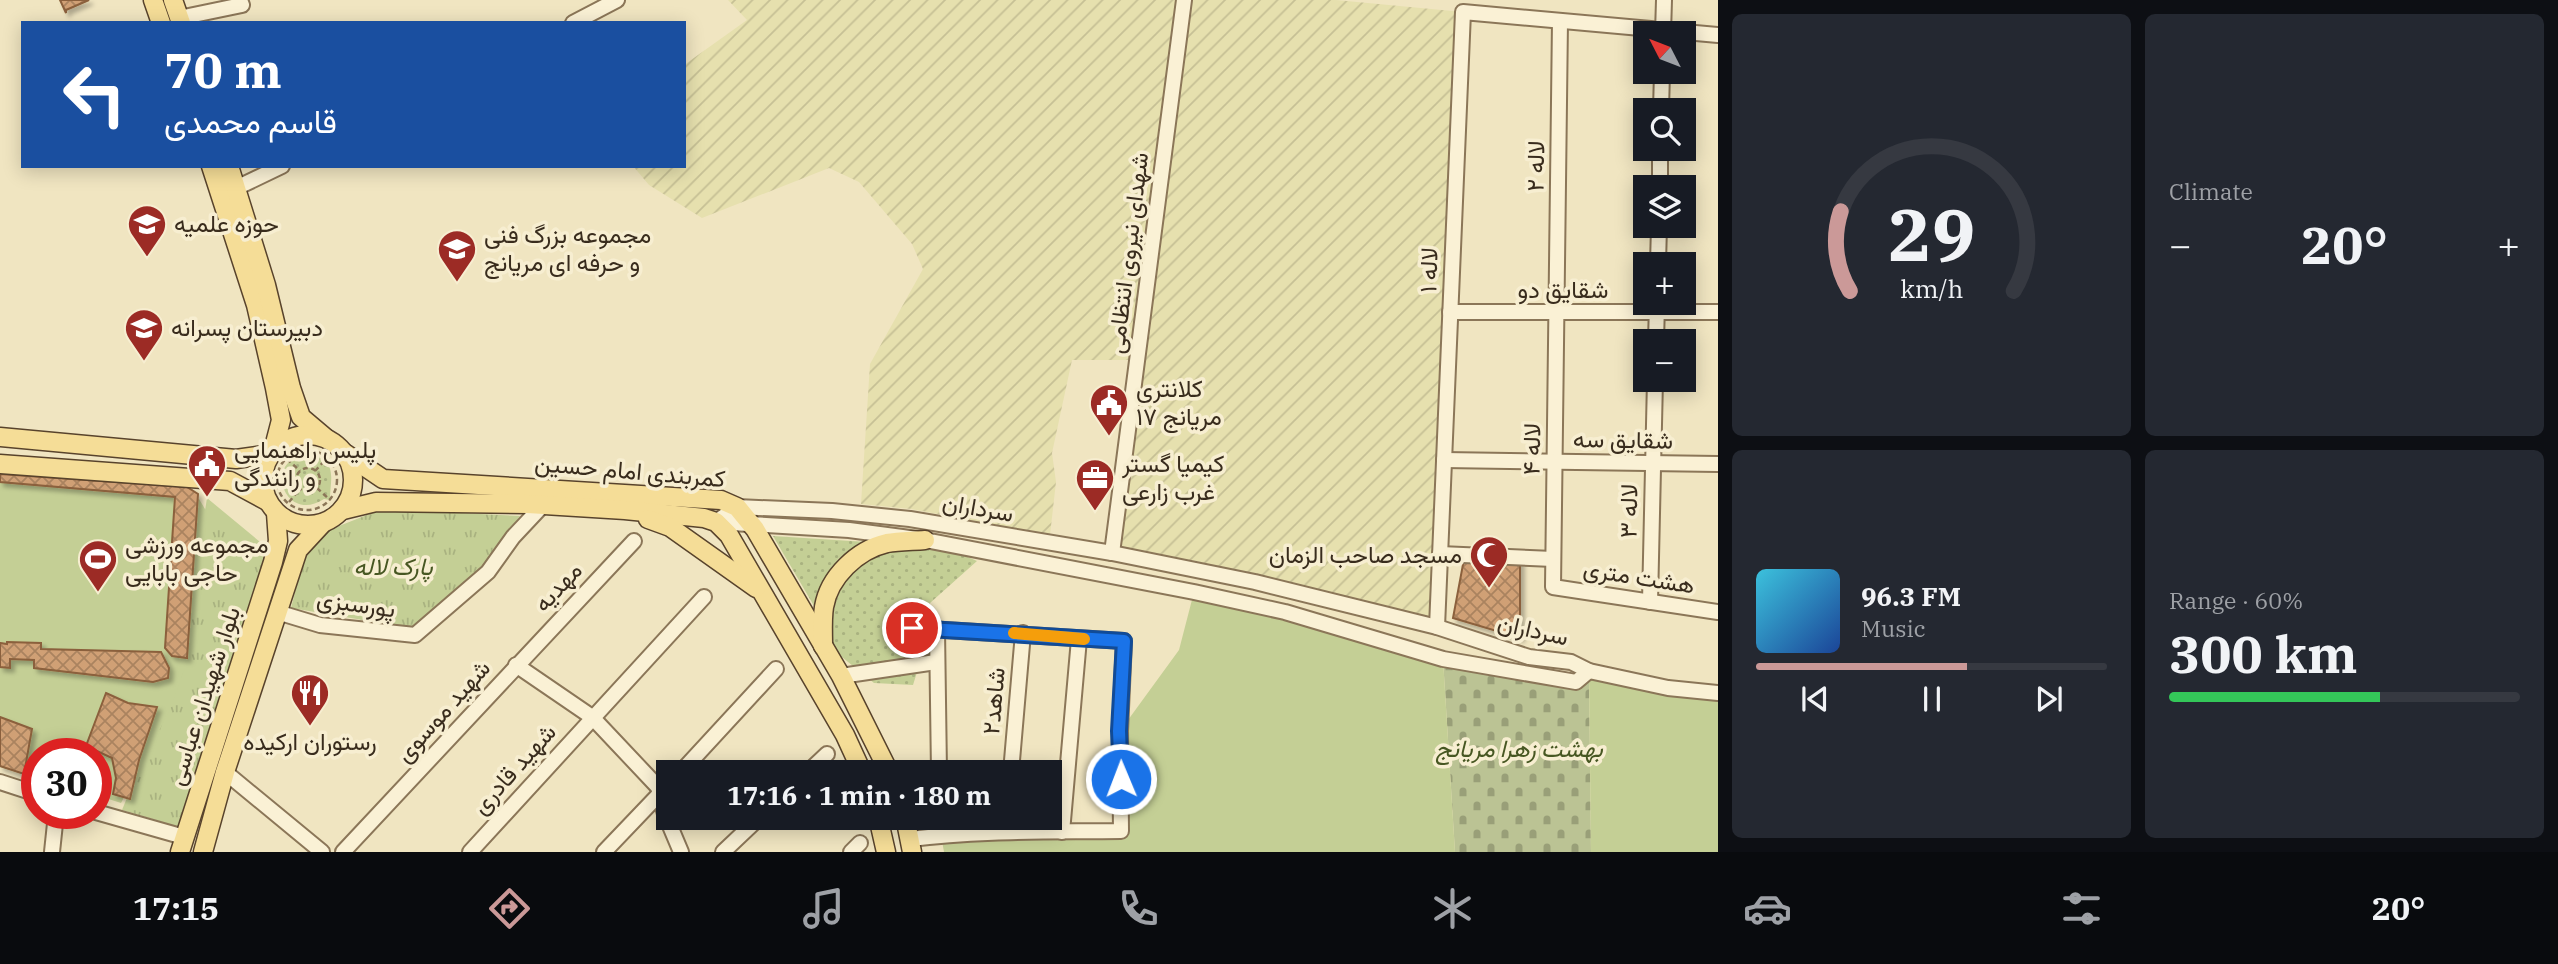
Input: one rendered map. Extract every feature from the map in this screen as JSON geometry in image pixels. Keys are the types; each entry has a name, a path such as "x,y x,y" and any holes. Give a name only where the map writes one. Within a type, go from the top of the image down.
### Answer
{"main road":[{"path":"153,0 160,21"},
{"path":"173,0 180,20"},
{"path":"212,168 253,293 275,388 281,420 277,455"},
{"path":"230,168 266,285 291,388 301,417 327,439"},
{"path":"0,437 236,459 277,455 292,437 306,434 327,439"},
{"name":"کمربندی امام حسین","path":"327,439 383,479 721,500 737,507 751,524 841,676 883,760"},
{"path":"336,505 351,497 354,482 352,467 346,454"},
{"name":"بلوار شهیدان عباسی","path":"182,844 273,562 278,541 277,506 263,488 263,471 277,455"},
{"path":"0,464 230,481 277,506 288,522 303,526 323,523"},
{"name":"کمربندی امام حسین","path":"323,523 336,505 376,502 543,505 625,510 704,518 716,522 729,535 765,594 845,734 857,760"},
{"path":"625,510 670,527 765,594"},
{"name":"بلوار شهیدان عباسی","path":"204,847 225,772 298,550 323,523"},
{"path":"823,646 824,608 828,593 850,562 886,543 925,540"},
{"path":"881,830 886,852"},
{"path":"182,844 204,847"}],"street":[{"path":"180,20 242,5 240,0"},
{"path":"577,21 617,0"},
{"name":"شهدای نیروی انتظامی","path":"1112,553 1184,0"},
{"path":"1663,21 1664,0"},
{"name":"لاله ۱","path":"1437,627 1462,12 1560,21"},
{"path":"1560,21 1633,29"},
{"name":"لاله ۲","path":"1556,312 1560,21"},
{"path":"1696,34 1718,36"},
{"path":"236,188 278,168"},
{"name":"شقایق دو","path":"1450,312 1633,309"},
{"name":"شقایق دو","path":"1696,311 1718,312"},
{"name":"لاله ۴","path":"1553,587 1556,312"},
{"name":"لاله ۳","path":"1650,602 1655,392"},
{"name":"شقایق سه","path":"1444,460 1718,464"},
{"name":"پورسبزی","path":"276,612 320,625 415,635 488,572 513,537 543,505"},
{"path":"716,522 737,507"},
{"name":"سرداران","path":"716,522 849,530 925,540 1285,612 1443,659 1576,682 1589,671 1571,662 1529,657 1437,627 1255,582 1112,553 910,519 832,510 737,507"},
{"name":"مهدیه","path":"516,665 634,541"},
{"path":"1440,554 1553,559"},
{"name":"هشت متری","path":"1553,587 1718,612"},
{"name":"شهید قادری","path":"470,852 704,597"},
{"path":"912,628 1124,641 1119,731 1121,831 1046,830"},
{"path":"937,630 939,760"},
{"name":"شاهد۲","path":"1012,760 1023,634"},
{"path":"1062,832 1079,639"},
{"path":"841,676 936,662"},
{"name":"شهید موسوی","path":"344,852 516,665 592,717 656,785"},
{"path":"692,760 776,669"},
{"path":"1589,671 1668,688 1718,693"},
{"path":"821,760 827,754"},
{"path":"225,772 321,852"},
{"path":"0,782 21,789"},
{"path":"604,852 656,798"},
{"path":"112,818 182,844"},
{"path":"52,852 54,829"},
{"name":"شهید موسوی","path":"675,830 681,852"},
{"path":"723,852 746,830"},
{"path":"941,830 941,835"},
{"path":"911,845 941,835 974,830"}],"path":[{"path":"277,455 305,450 314,451 327,458 335,470 337,480 336,505"},
{"path":"277,455 301,471"},
{"path":"277,455 277,506"},
{"path":"315,471 327,458"},
{"path":"310,468 315,471 320,479 317,488 309,492 300,489 296,480 301,471 310,468"},
{"path":"317,488 336,505"},
{"path":"277,506 300,489"},
{"path":"277,506 306,510 336,505"}],"shaded area":[{"path":"728,0 1336,0 1463,12 1437,627 1112,553 1176,50 1130,360 1072,360 1052,453 1056,482 1050,535 911,509 861,504 870,364 923,269 912,244 859,182 829,168 702,218 649,185 635,168 686,168 686,64 747,20"}],"green space":[{"path":"309,454 319,457 329,466 330,500 324,499 310,505 298,504 289,497 282,477 285,466 294,458"},
{"name":"مجموعه ورزشی حاجی بابایی","path":"0,477 183,493 199,499 208,514 184,671 169,712 121,803 112,800 112,738 21,738 21,773 0,767"},
{"path":"207,498 271,551 179,827 122,810 174,682 183,648"},
{"name":"پارک لاله","path":"382,509 520,516 481,568 411,628 291,608 304,557 329,530"},
{"path":"773,536 867,542 838,559 817,611"},
{"path":"935,543 977,561 930,603 922,631 923,653 913,685 874,683 832,649 833,615 840,591 848,577 871,559 900,549"},
{"path":"1194,592 1443,659 1455,852 944,852 941,835 1121,831 1120,731 1179,650"},
{"name":"بهشت زهرا مریانج","path":"1443,659 1575,682 1589,671 1591,852 1455,852"},
{"path":"1589,671 1718,694 1718,852 1591,852"}],"building":[{"path":"60,0 89,0 66,10 66,13"},
{"path":"0,474 187,487 198,494 187,658 172,656 165,648 175,497 0,482"},
{"name":"مسجد صاحب الزمان","path":"1520,558 1520,638 1453,618 1464,559"},
{"path":"0,643 41,643 41,649 161,652 169,668 168,678 153,682 34,668 34,660 10,659 10,668 0,667"},
{"path":"106,693 128,703 157,707 139,760 130,799 113,794 116,778 112,738 89,738"},
{"path":"0,717 32,729 30,738 21,738 21,773 0,766"}],"slow traffic":[{"path":"1014,633 1084,639"}],"place":[{"name":"حوزه علمیه","path":"147,258"},
{"name":"مجموعه بزرگ فنی و حرفه ای مریانج","path":"457,283"},
{"name":"دبیرستان پسرانه","path":"144,362"},
{"name":"کلانتری ۱۷ مریانج","path":"1109,437"},
{"name":"پلیس راهنمایی و رانندگی","path":"207,498"},
{"name":"کیمیا گستر غرب زارعی","path":"1095,512"},
{"name":"مسجد صاحب الزمان","path":"1489,589"},
{"name":"مجموعه ورزشی حاجی بابایی","path":"98,593"},
{"name":"رستوران ارکیده","path":"310,727"}],"route":[{"path":"912,628 1124,641 1119,731 1121,779"}]}
